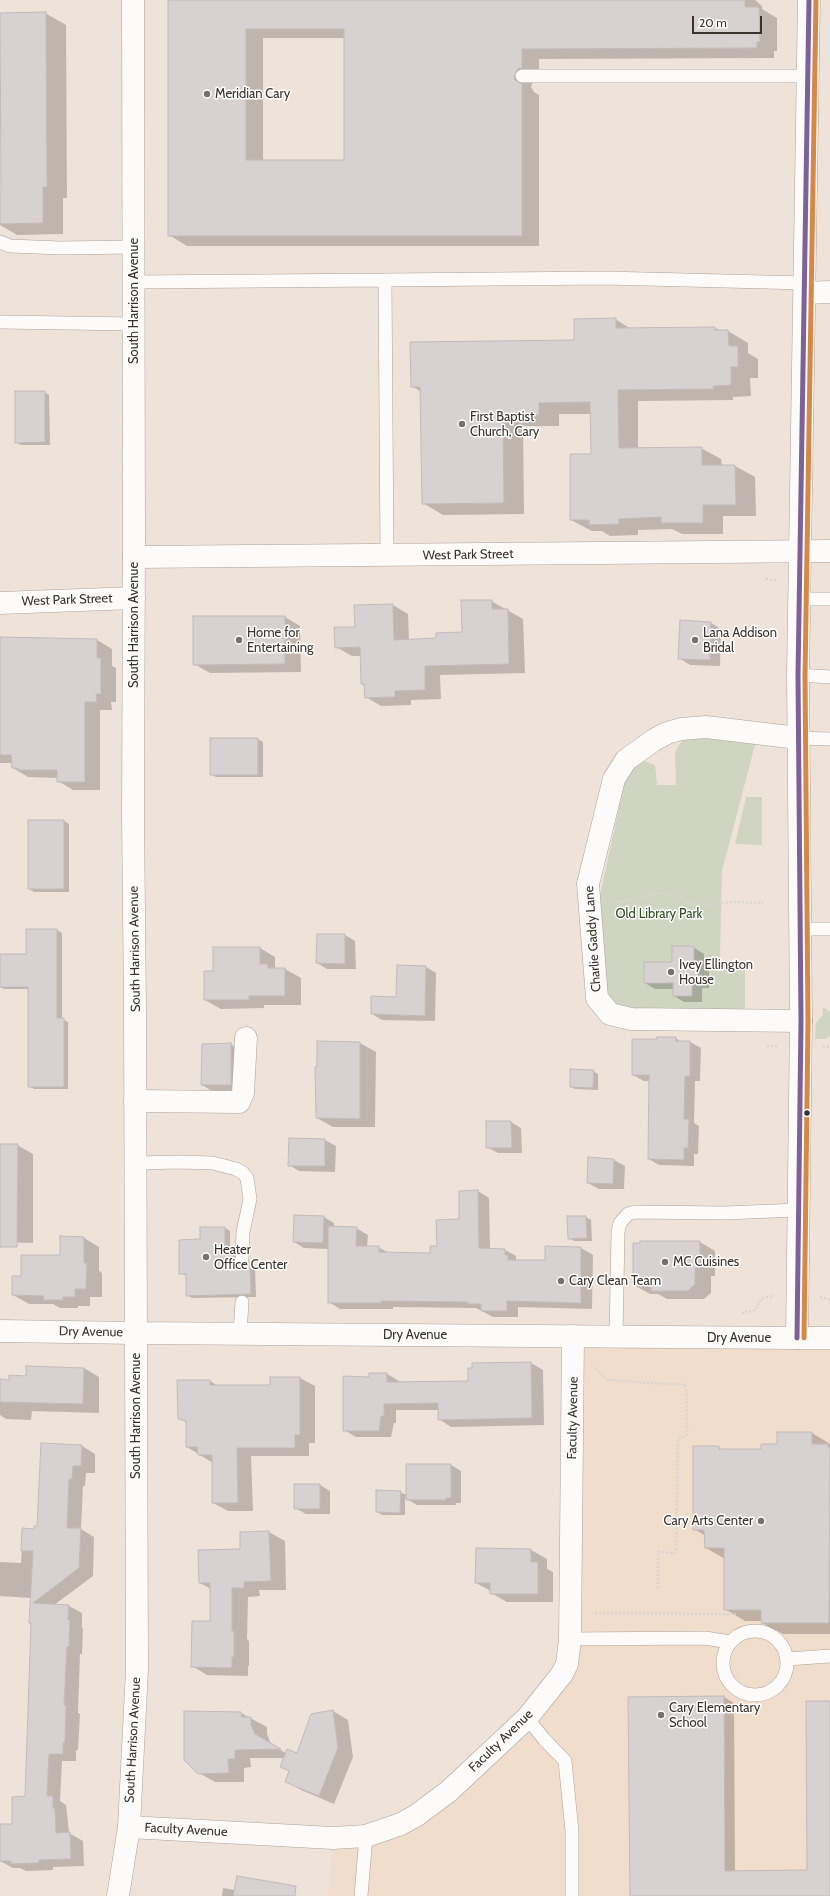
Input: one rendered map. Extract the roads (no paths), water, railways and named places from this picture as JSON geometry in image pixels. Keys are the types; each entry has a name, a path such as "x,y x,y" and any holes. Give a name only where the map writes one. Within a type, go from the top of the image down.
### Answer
{"street":[{"name":"South Harrison Avenue","path":"118,1896 129,1827 137,1669 136,1163 133,816 133,0"},
{"path":"797,1338 801,1022 798,675 809,0"},
{"path":"805,288 830,292"},
{"name":"West Park Street","path":"134,558 830,550"},
{"name":"West Park Street","path":"0,603 134,598"},
{"name":"Charlie Gaddy Lane","path":"798,738 706,727 681,729 667,733 654,740 626,760 614,779 588,884 597,998 610,1014 631,1019 801,1022"},
{"path":"135,1101 239,1102 243,1093 246,1038"},
{"name":"Dry Avenue","path":"0,1331 830,1338"},
{"name":"Faculty Avenue","path":"129,1827 333,1838 366,1836 402,1824 417,1816 449,1791 527,1718 562,1674 567,1664 570,1638 573,1336"}],"lane":[{"path":"522,76 808,76"},
{"path":"0,242 10,246 61,248 134,247"},
{"path":"134,282 605,278 805,288"},
{"path":"385,280 388,555"},
{"path":"0,322 134,324"},
{"path":"800,598 830,599"},
{"path":"798,675 830,677"},
{"path":"798,738 830,739"},
{"path":"800,928 830,928"},
{"path":"136,1163 213,1163 243,1173 247,1178 250,1199 243,1232 242,1260"},
{"path":"616,1337 618,1232 620,1223 624,1218 635,1212 724,1213 799,1210"},
{"path":"240,1334 242,1302"},
{"path":"748,1632 769,1634 777,1640 784,1649 787,1659 783,1680 776,1688 766,1693 756,1695 746,1694 736,1689 729,1682 724,1672 723,1662 725,1651 730,1642 738,1635 748,1632"},
{"path":"570,1638 705,1638 730,1642"},
{"path":"787,1659 830,1656"},
{"path":"527,1718 565,1761 572,1832 572,1896"},
{"path":"361,1896 366,1836"}],"place":[{"name":"Meridian Cary","path":"207,94"},
{"name":"First Baptist Church, Cary","path":"462,424"},
{"name":"Home for Entertaining","path":"239,640"},
{"name":"Lana Addison Bridal","path":"695,640"},
{"name":"Ivey Ellington House","path":"671,972"},
{"name":"Heater Office Center","path":"206,1257"},
{"name":"MC Cuisines","path":"665,1262"},
{"name":"Cary Clean Team","path":"561,1281"},
{"name":"Cary Arts Center","path":"761,1521"},
{"name":"Cary Elementary School","path":"661,1715"}],"park label":[{"name":"Old Library Park","path":"659,914"}]}
